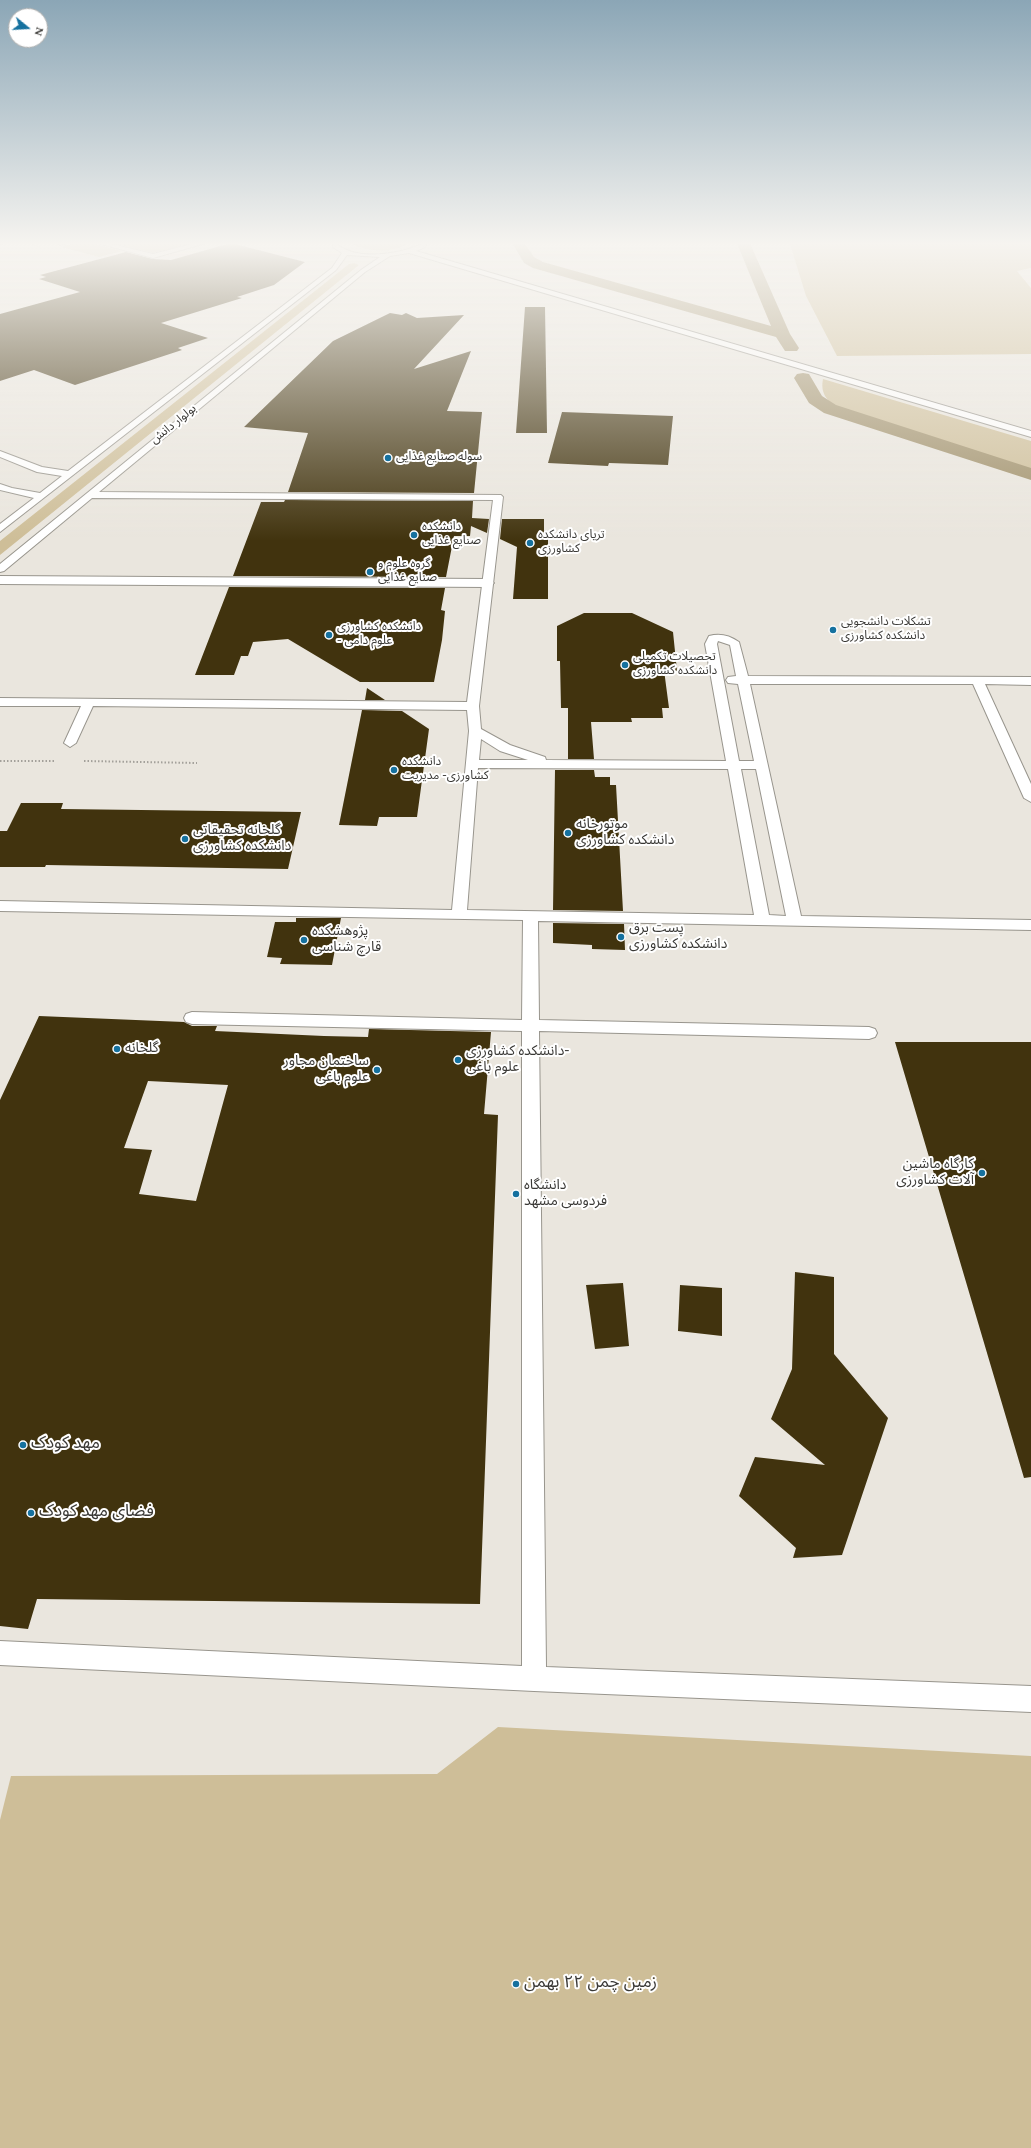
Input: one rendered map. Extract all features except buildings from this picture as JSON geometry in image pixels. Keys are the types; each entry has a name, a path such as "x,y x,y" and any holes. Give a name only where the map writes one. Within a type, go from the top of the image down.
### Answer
{"street":[{"path":"0,580 487,583"}],"lane":[{"name":"بولوار دانش","path":"0,529 68,474 240,341"},
{"name":"بولوار دانش","path":"0,569 277,341"},
{"path":"714,341 1031,434"},
{"path":"0,454 40,470 68,474"},
{"path":"0,487 10,491 42,496"},
{"path":"89,495 197,491 498,497 473,706 475,731 459,915"},
{"path":"762,920 711,644 713,638 719,637 726,637 735,644 794,921"},
{"path":"718,680 1031,681"},
{"path":"977,681 1031,798"},
{"path":"0,702 473,706"},
{"path":"70,743 89,702"},
{"path":"475,731 505,748 554,764"},
{"path":"472,764 761,765"},
{"path":"0,906 1031,925"},
{"path":"530,916 534,1679"},
{"path":"192,1018 869,1033"},
{"path":"0,1653 534,1679 1031,1699"}],"path":[{"path":"0,760 61,761"},
{"path":"76,761 197,763"}],"shaded area":[{"path":"252,341 265,341 0,555 0,541"},
{"path":"829,341 1031,341 1031,354 837,356"},
{"path":"823,379 1031,441 1031,470 842,410 832,404 825,396 822,386"},
{"name":"زمین چمن ۲۲ بهمن","path":"498,1727 1031,1756 1031,2148 0,2148 0,1820 11,1776 437,1774"}],"waterway":[{"path":"787,341 791,348"},
{"path":"803,378 815,399 830,409 1031,474"}],"place":[{"name":"سوله صنایع غذایی","path":"388,458"},
{"name":"دانشکده صنایع غذایی","path":"414,535"},
{"name":"تریای دانشکده کشاورزی","path":"530,543"},
{"name":"گروه علوم و صنایع غذایی","path":"370,572"},
{"name":"تشکلات دانشجویی دانشکده کشاورزی","path":"833,630"},
{"name":"دانشکده کشاورزی - علوم دامی","path":"329,635"},
{"name":"تحصیلات تکمیلی دانشکده کشاورزی","path":"625,665"},
{"name":"دانشکده کشاورزی- مدیریت","path":"394,770"},
{"name":"موتورخانه دانشکده کشاورزی","path":"568,833"},
{"name":"گلخانه تحقیقاتی دانشکده کشاورزی","path":"185,839"},
{"name":"پست برق دانشکده کشاورزی","path":"621,937"},
{"name":"پژوهشکده قارچ شناسی","path":"304,940"},
{"name":"گلخانه","path":"117,1049"},
{"name":"دانشکده کشاورزی- علوم باغی","path":"458,1060"},
{"name":"ساختمان مجاور علوم باغی","path":"377,1070"},
{"name":"کارگاه ماشین آلات کشاورزی","path":"982,1173"},
{"name":"دانشگاه فردوسی مشهد","path":"516,1194"},
{"name":"مهد کودک","path":"23,1445"},
{"name":"فضای مهد کودک","path":"31,1513"},
{"name":"زمین چمن ۲۲ بهمن","path":"516,1984"}]}
